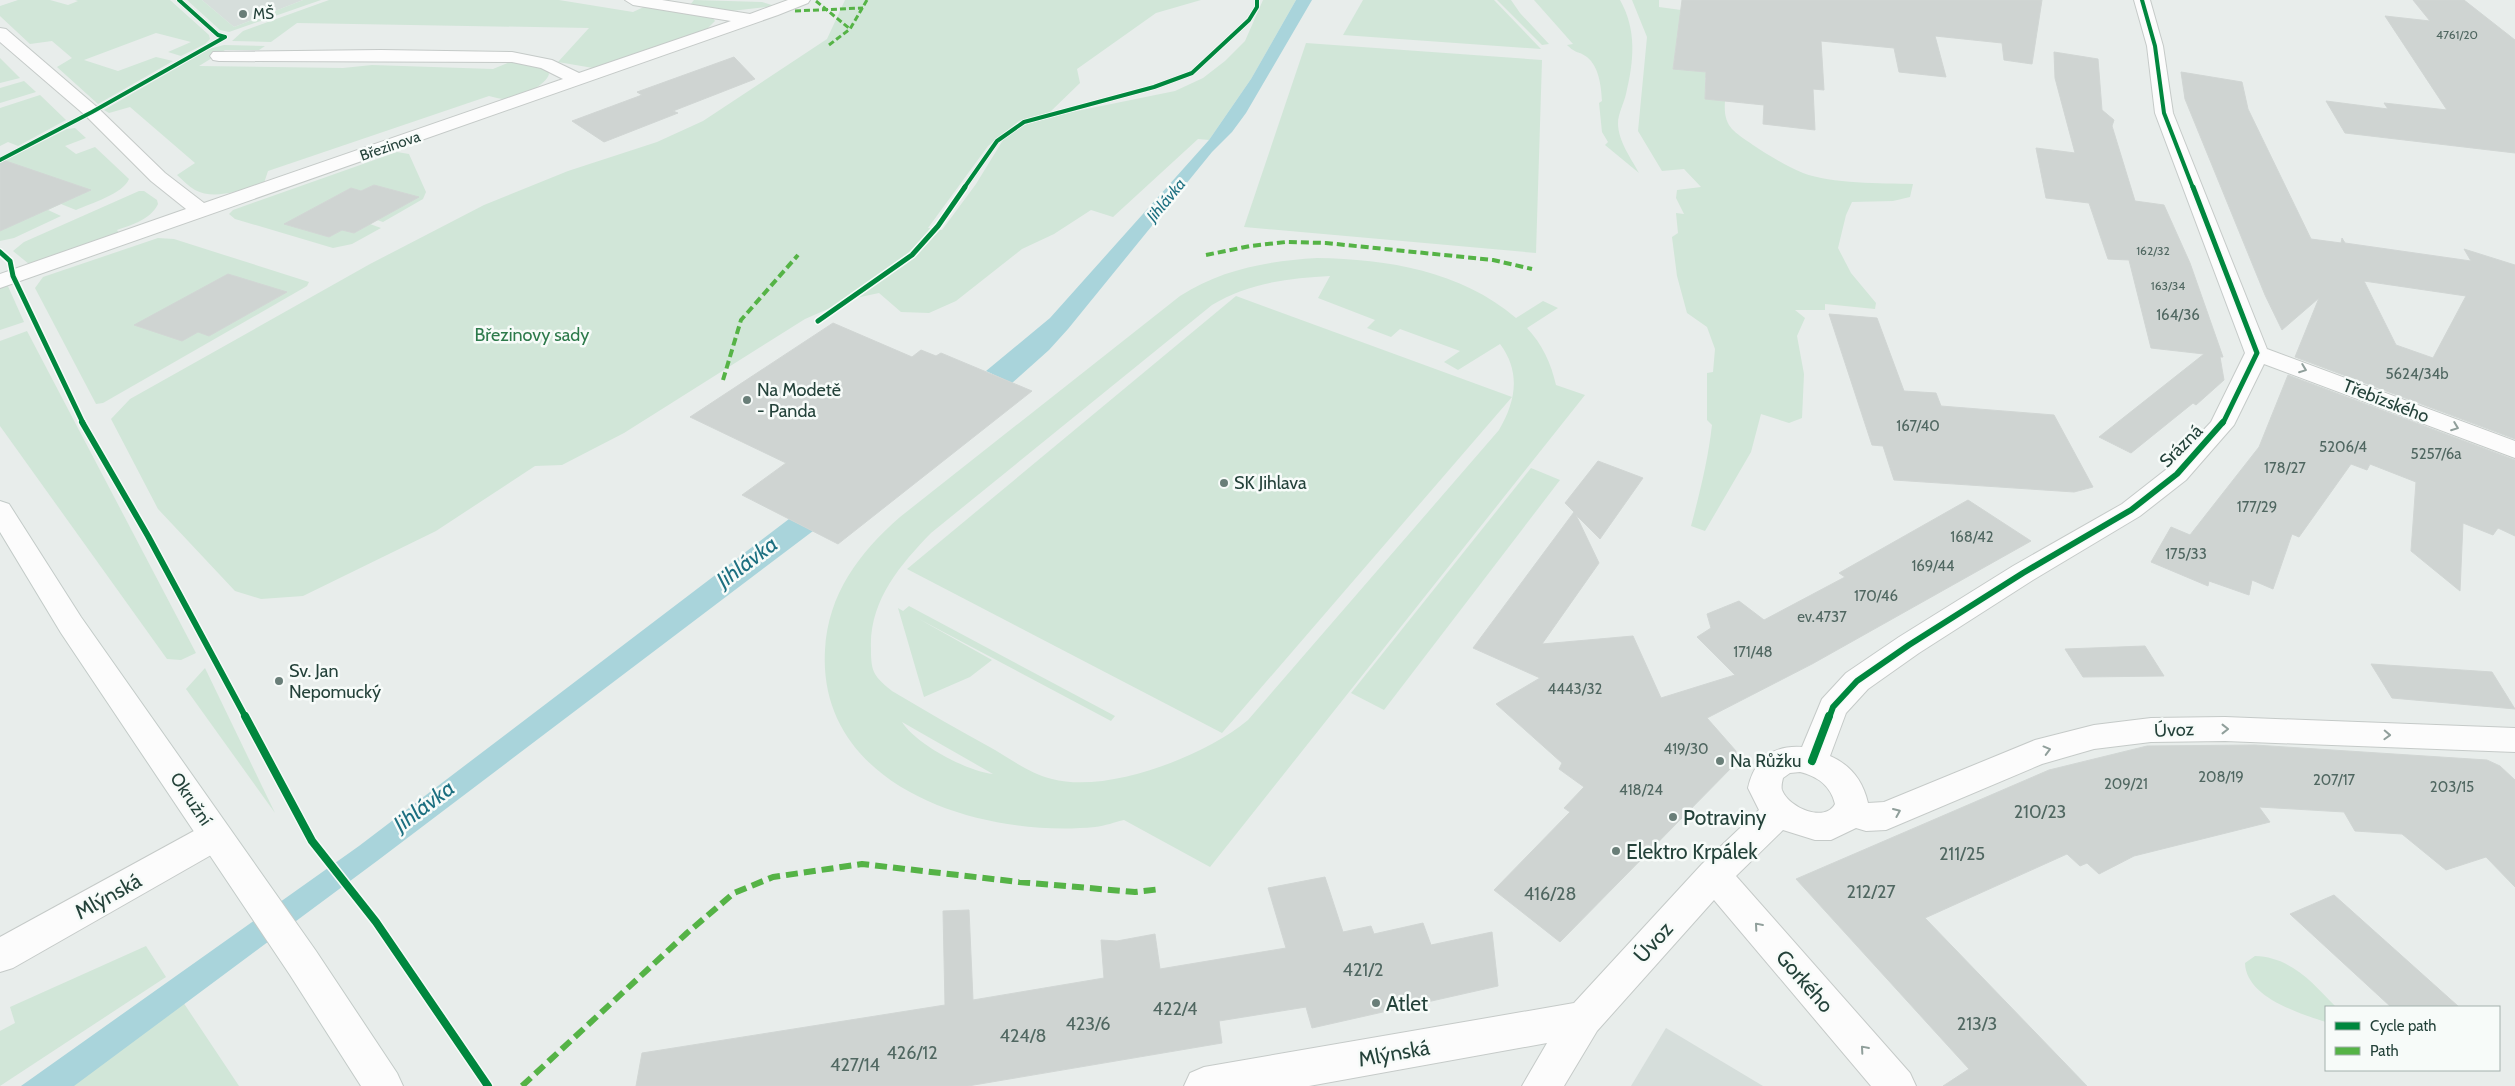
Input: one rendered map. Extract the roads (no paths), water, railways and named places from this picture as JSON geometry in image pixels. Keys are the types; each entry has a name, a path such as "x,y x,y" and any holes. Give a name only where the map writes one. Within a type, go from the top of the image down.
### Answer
{"street":[{"path":"633,0 750,20"},
{"name":"Březinova","path":"0,281 750,20 802,0"},
{"path":"2142,0 2155,46 2164,113 2257,353"},
{"path":"0,33 92,112 158,177 201,211"},
{"path":"219,56 381,55 512,58 546,64 578,80"},
{"name":"Třebízského","path":"2257,353 2515,450"},
{"name":"Srázná","path":"1812,761 1833,707 1857,680 2023,573 2130,510 2177,474 2222,425 2257,353"},
{"name":"Okružní","path":"0,510 72,625 304,963 383,1086"},
{"name":"Úvoz","path":"1850,812 1866,817 1886,816 2035,753 2094,737 2151,730 2225,728 2514,741"},
{"path":"1790,760 1812,761 1831,770 1846,786 1850,794 1850,812 1838,823 1820,827 1799,823 1780,812 1770,800 1765,789 1765,778 1771,768 1790,760"},
{"name":"Úvoz","path":"1542,1086 1584,1018 1714,875 1780,812"},
{"name":"Mlýnská","path":"0,956 216,836"},
{"name":"Gorkého","path":"1714,875 1896,1086"},
{"name":"Mlýnská","path":"1204,1086 1584,1018"}],"water":[{"name":"Jihlávka","path":"1296,0 1312,0 1246,113 1068,329 1049,350 1012,383 986,371 1050,318 1209,140 1251,79"},
{"name":"Jihlávka","path":"789,519 813,531 377,861 74,1086 21,1086 359,846"}],"place":[{"name":"MŠ","path":"243,14"},
{"name":"Na Modetě - Panda","path":"747,400"},
{"name":"SK Jihlava","path":"1224,483"},
{"name":"Sv. Jan Nepomucký","path":"279,681"},
{"name":"Na Růžku","path":"1720,761"},
{"name":"Potraviny","path":"1673,817"},
{"name":"Elektro Krpálek","path":"1616,851"},
{"name":"Atlet","path":"1376,1003"}],"park label":[{"name":"Březinovy sady","path":"532,335"}]}
